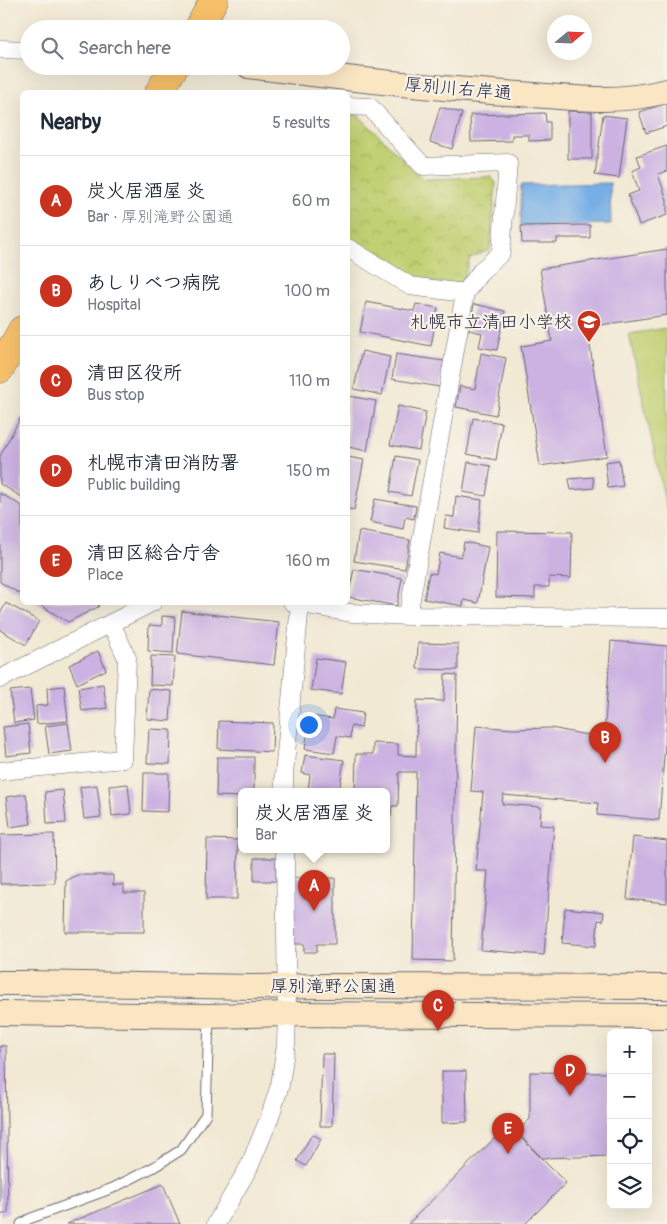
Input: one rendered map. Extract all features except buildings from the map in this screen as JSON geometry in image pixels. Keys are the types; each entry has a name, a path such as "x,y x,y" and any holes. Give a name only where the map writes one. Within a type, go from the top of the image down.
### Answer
{"highway":[{"path":"203,20 214,0"},
{"path":"160,90 169,75"},
{"path":"0,370 20,334"}],"main road":[{"name":"厚別川右岸通","path":"321,75 432,87 603,99 667,91"},
{"name":"厚別滝野公園通","path":"0,983 667,987"},
{"name":"厚別滝野公園通","path":"0,1013 208,1016 287,1014 667,1016"}],"street":[{"path":"0,49 20,50"},
{"path":"350,106 370,107 423,166 508,163 501,253 482,270 465,294 408,616"},
{"path":"350,249 410,286 465,294"},
{"path":"0,679 147,605"},
{"path":"284,788 296,605"},
{"path":"307,605 351,613 408,616 667,618"},
{"path":"0,771 123,759 127,658 111,624"},
{"path":"216,1224 249,1168 269,1119 280,1085 286,1044 287,1014 285,853"}],"lane":[{"path":"22,1224 29,1219 113,1188 154,1167 181,1150 206,1114 208,1016"}],"green space":[{"path":"350,114 357,114 423,179 491,177 496,183 490,250 470,258 461,286 406,278 350,238"},
{"path":"667,328 667,511 629,334"}],"water":[{"path":"610,183 611,224 521,226 521,185"}],"place":[{"name":"札幌市立清田小学校","path":"589,343"},
{"name":"あしりべつ病院","path":"605,763"},
{"name":"炭火居酒屋 炎","path":"314,911"},
{"name":"清田区役所","path":"438,1031"},
{"name":"札幌市清田消防署","path":"570,1096"},
{"name":"清田区総合庁舎","path":"508,1154"}]}
